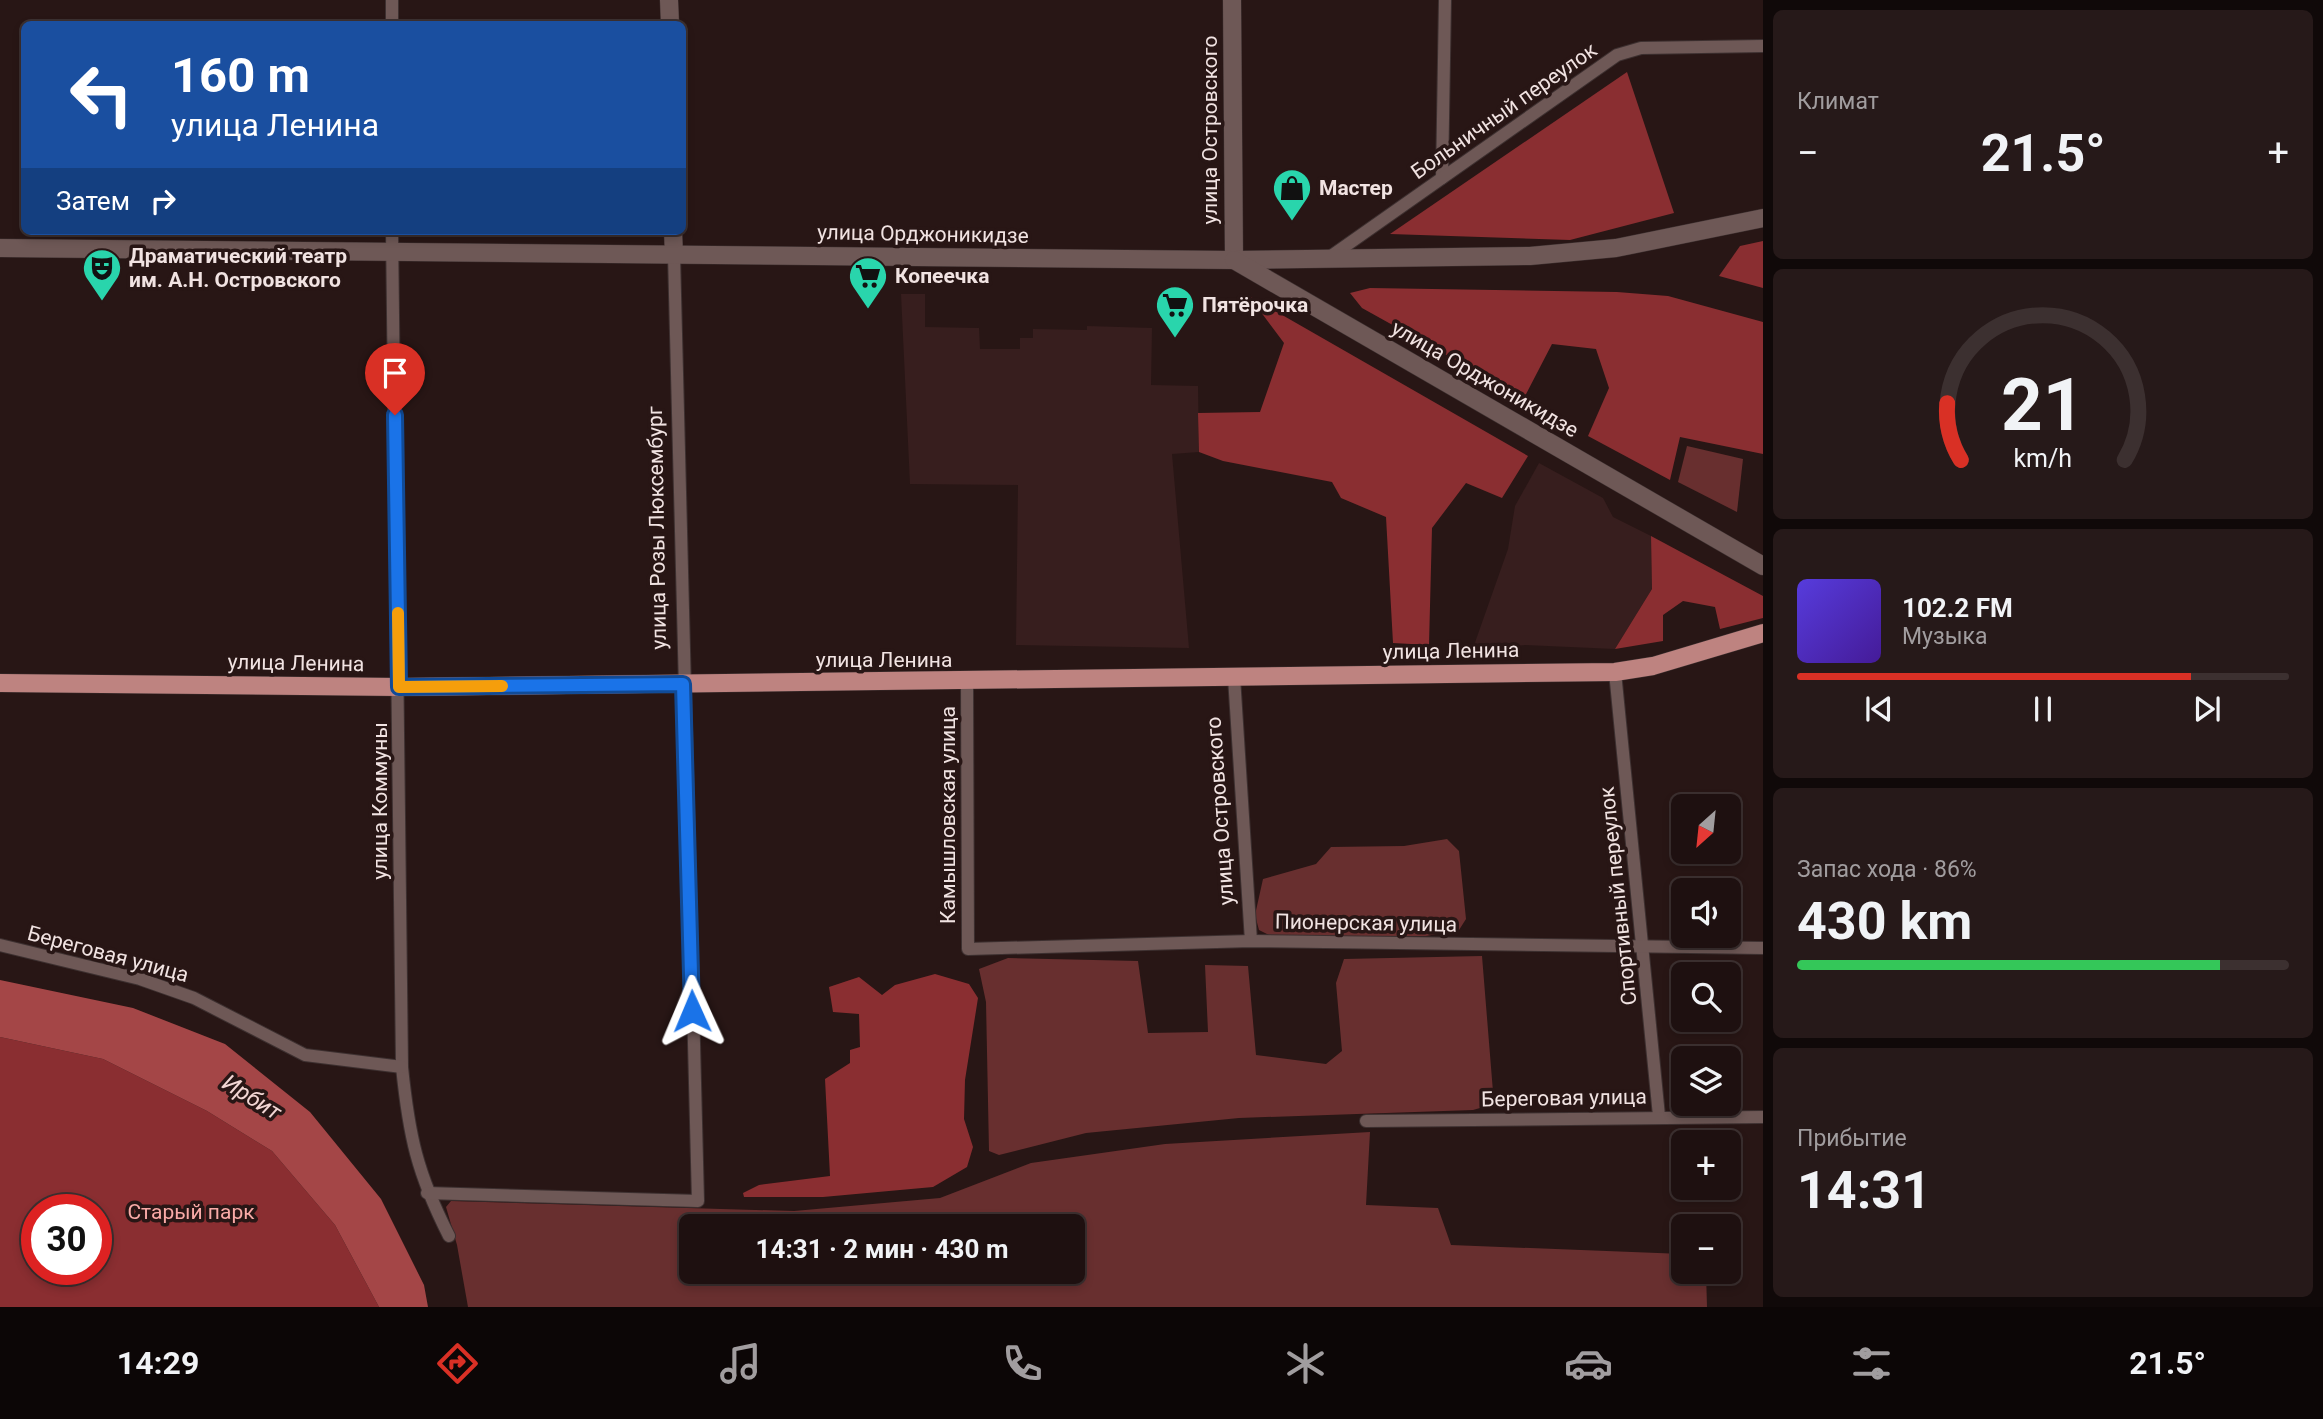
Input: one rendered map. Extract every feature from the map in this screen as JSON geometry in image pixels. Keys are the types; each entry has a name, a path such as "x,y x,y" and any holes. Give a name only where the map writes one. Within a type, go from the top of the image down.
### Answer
{"main road":[{"path":"669,0 670,21"},
{"name":"улица Островского","path":"1232,0 1234,260"},
{"path":"1234,260 1572,254 1763,218"},
{"name":"улица Розы Люксембург","path":"673,235 674,255"},
{"name":"улица Орджоникидзе","path":"0,248 1234,260 1763,566"},
{"name":"улица Ленина","path":"0,683 399,687 1615,672 1653,666 1763,633"}],"street":[{"path":"391,0 392,21"},
{"path":"1441,178 1446,0"},
{"name":"Больничный переулок","path":"1327,259 1617,55 1641,48 1763,46"},
{"name":"улица Коммуны","path":"393,235 402,1067 410,1136 427,1193 449,1236"},
{"name":"улица Розы Люксембург","path":"427,1193 698,1201 674,255"},
{"name":"Спортивный переулок","path":"1615,672 1660,1116"},
{"name":"улица Островского","path":"1234,677 1251,941"},
{"name":"Камышловская улица","path":"967,682 968,949"},
{"name":"Пионерская улица","path":"968,949 1251,941 1763,948"},
{"name":"Береговая улица","path":"0,945 140,979 194,998 305,1055 402,1067"},
{"name":"Береговая улица","path":"1366,1121 1763,1117"}],"shaded area":[{"path":"901,294 925,294 925,327 979,328 980,349 1020,349 1020,338 1033,338 1033,329 1087,330 1087,326 1152,328 1151,385 1198,386 1199,452 1172,454 1189,648 1016,645 1018,485 910,484"},
{"path":"1687,446 1743,459 1737,512 1678,482"},
{"path":"1539,463 1603,498 1613,517 1651,536 1652,589 1615,649 1525,645 1472,651 1508,549 1515,506"},
{"path":"1447,839 1459,851 1466,919 1459,930 1426,936 1271,936 1259,930 1255,915 1263,879 1316,864 1331,847 1404,846"},
{"path":"1482,956 1494,1104 1473,1110 1239,1118 1086,1133 999,1155 989,1151 986,1002 979,969 1008,958 1138,961 1148,1033 1208,1032 1205,965 1248,966 1256,1055 1326,1064 1342,1051 1336,983 1344,959"},
{"path":"1370,1132 1366,1205 1438,1208 1451,1245 1671,1254 1671,1284 1706,1284 1707,1307 468,1307 457,1245 446,1207 451,1201 794,1211 940,1198 1031,1163 1165,1144"}],"green space":[{"path":"1627,72 1674,213 1570,240 1390,234"},
{"path":"1763,241 1763,288 1719,276 1740,246"},
{"path":"1370,288 1617,292 1668,296 1763,322 1763,454 1680,437 1670,480 1588,436 1609,388 1596,349 1552,344 1524,398 1362,308 1350,293"},
{"path":"1249,296 1528,456 1502,498 1466,483 1432,528 1429,645 1393,643 1386,517 1341,498 1332,482 1223,461 1199,452 1198,413 1260,412 1284,343"},
{"path":"1651,536 1763,596 1763,618 1720,629 1715,607 1683,601 1663,615 1663,641 1615,649 1652,589"},
{"path":"935,974 969,984 978,998 965,1080 964,1119 973,1147 967,1167 933,1187 823,1197 744,1197 743,1193 759,1185 830,1176 825,1079 850,1063 850,1050 860,1047 859,1014 833,1012 829,987 859,977 882,995 895,985"},
{"name":"Старый парк","path":"0,1037 103,1059 207,1111 272,1151 335,1225 379,1307 0,1307"}],"water":[{"name":"Ирбит","path":"0,980 133,1008 225,1044 310,1112 381,1199 424,1285 428,1307 379,1307 335,1225 272,1151 207,1111 103,1059 0,1037"}],"slow traffic":[{"path":"398,613 399,687 502,686"}],"place":[{"name":"Мастер","path":"1292,222"},
{"name":"Драматический театр им. А.Н. Островского","path":"102,302"},
{"name":"Копеечка","path":"868,310"},
{"name":"Пятёрочка","path":"1175,339"}],"route":[{"path":"395,415 399,687 683,684 692,1011"}]}
